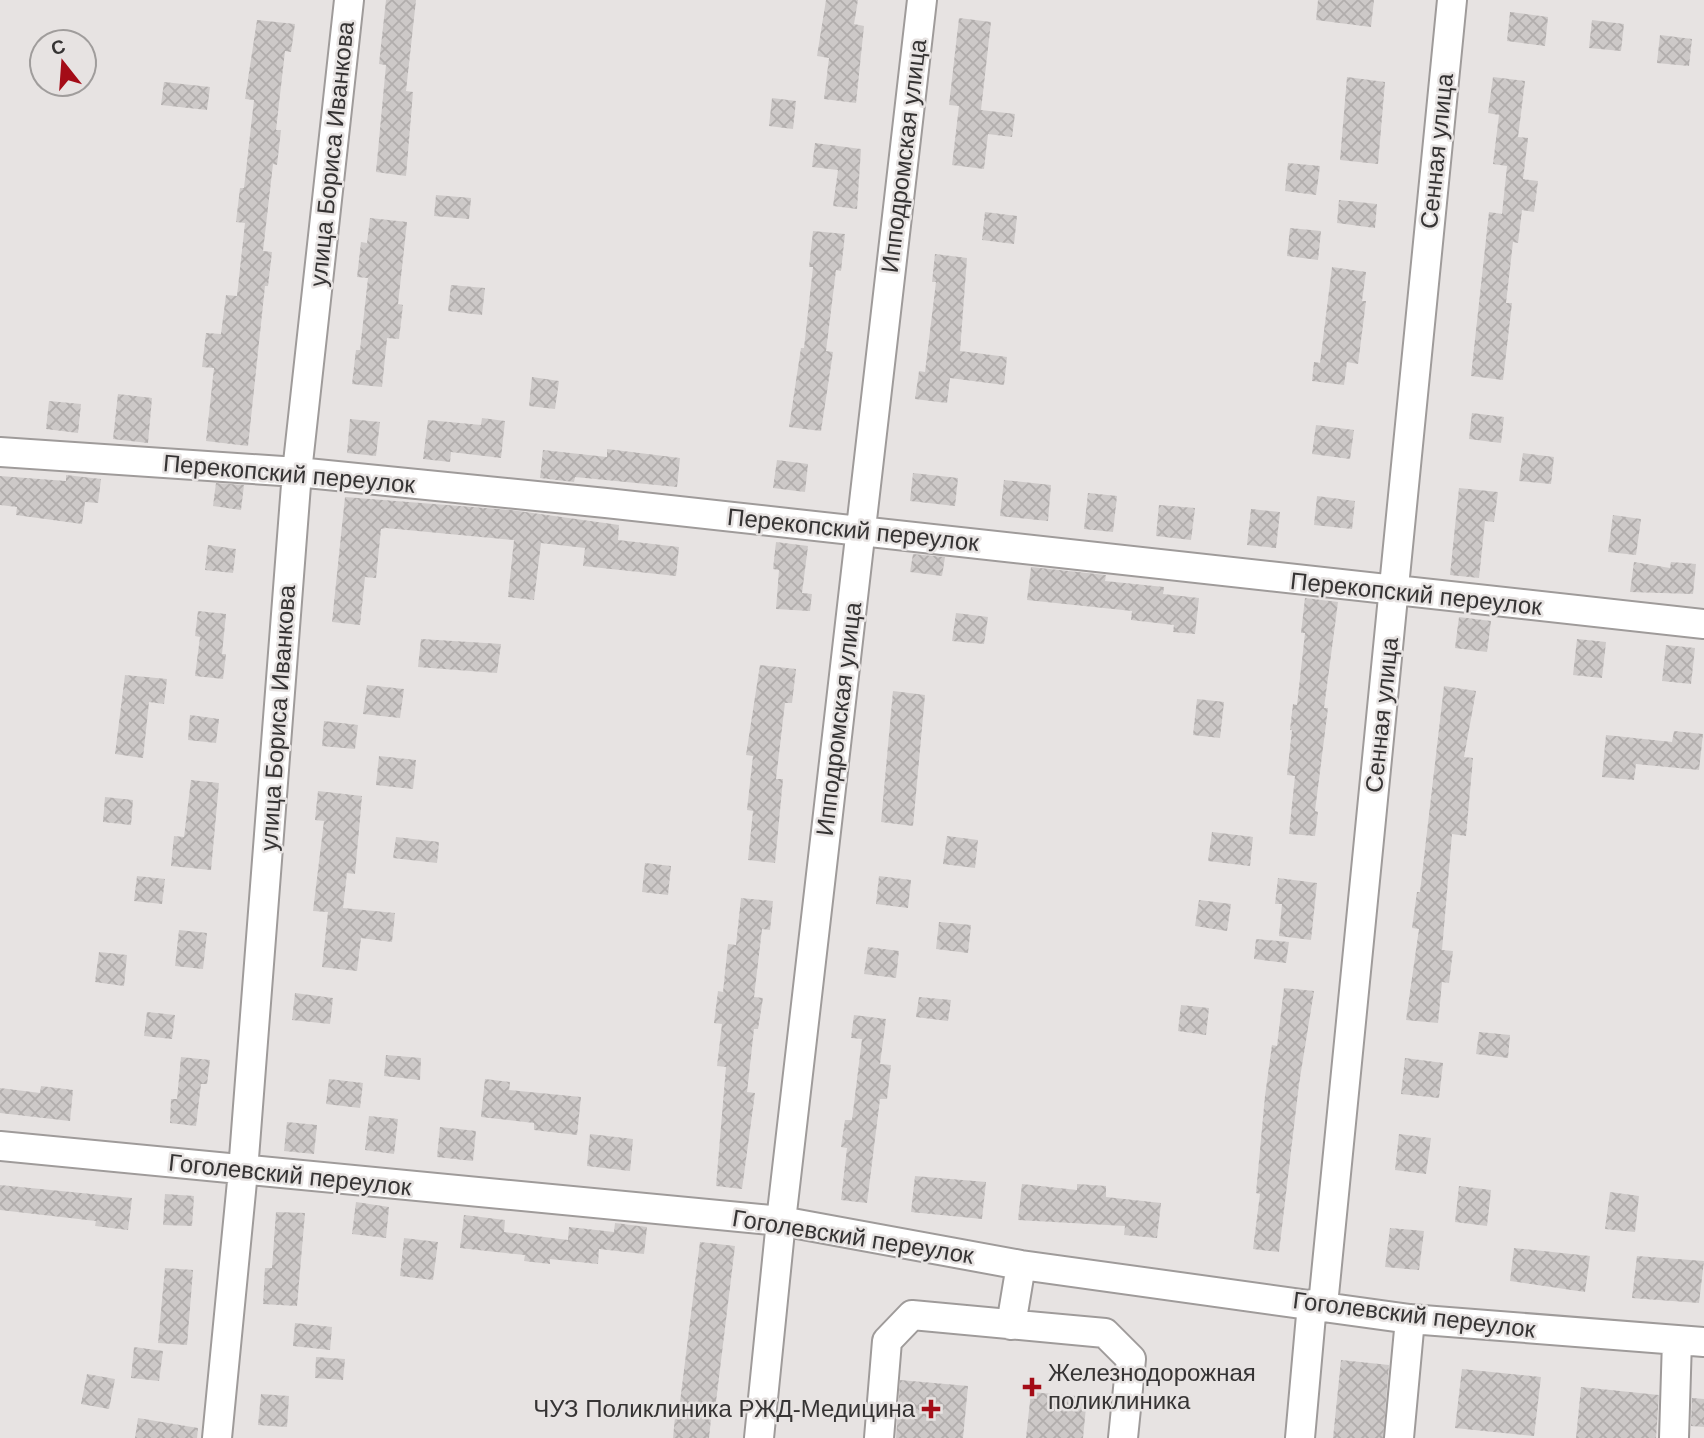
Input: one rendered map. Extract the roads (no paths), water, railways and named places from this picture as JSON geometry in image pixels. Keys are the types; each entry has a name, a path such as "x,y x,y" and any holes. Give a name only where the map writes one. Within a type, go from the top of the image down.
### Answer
{"street":[{"name":"улица Бориса Иванкова","path":"217,1438 243,1171 297,472 349,0"},
{"name":"Ипподромская улица","path":"759,1438 781,1221 922,0"},
{"name":"Сенная улица","path":"1300,1438 1394,592 1451,0"},
{"name":"Перекопский переулок","path":"0,452 297,472 860,530 1704,625"},
{"name":"Гоголевский переулок","path":"0,1146 781,1221 1021,1265 1410,1319 1691,1341"},
{"path":"1011,1325 1021,1265"},
{"path":"879,1438 887,1341 912,1315 1105,1333 1131,1359 1123,1438"},
{"path":"1399,1438 1410,1319"},
{"path":"1674,1438 1691,1341"}],"place":[{"name":"Железнодорожная поликлиника","path":"1032,1387"},
{"name":"ЧУЗ Поликлиника РЖД-Медицина","path":"931,1409"}]}
